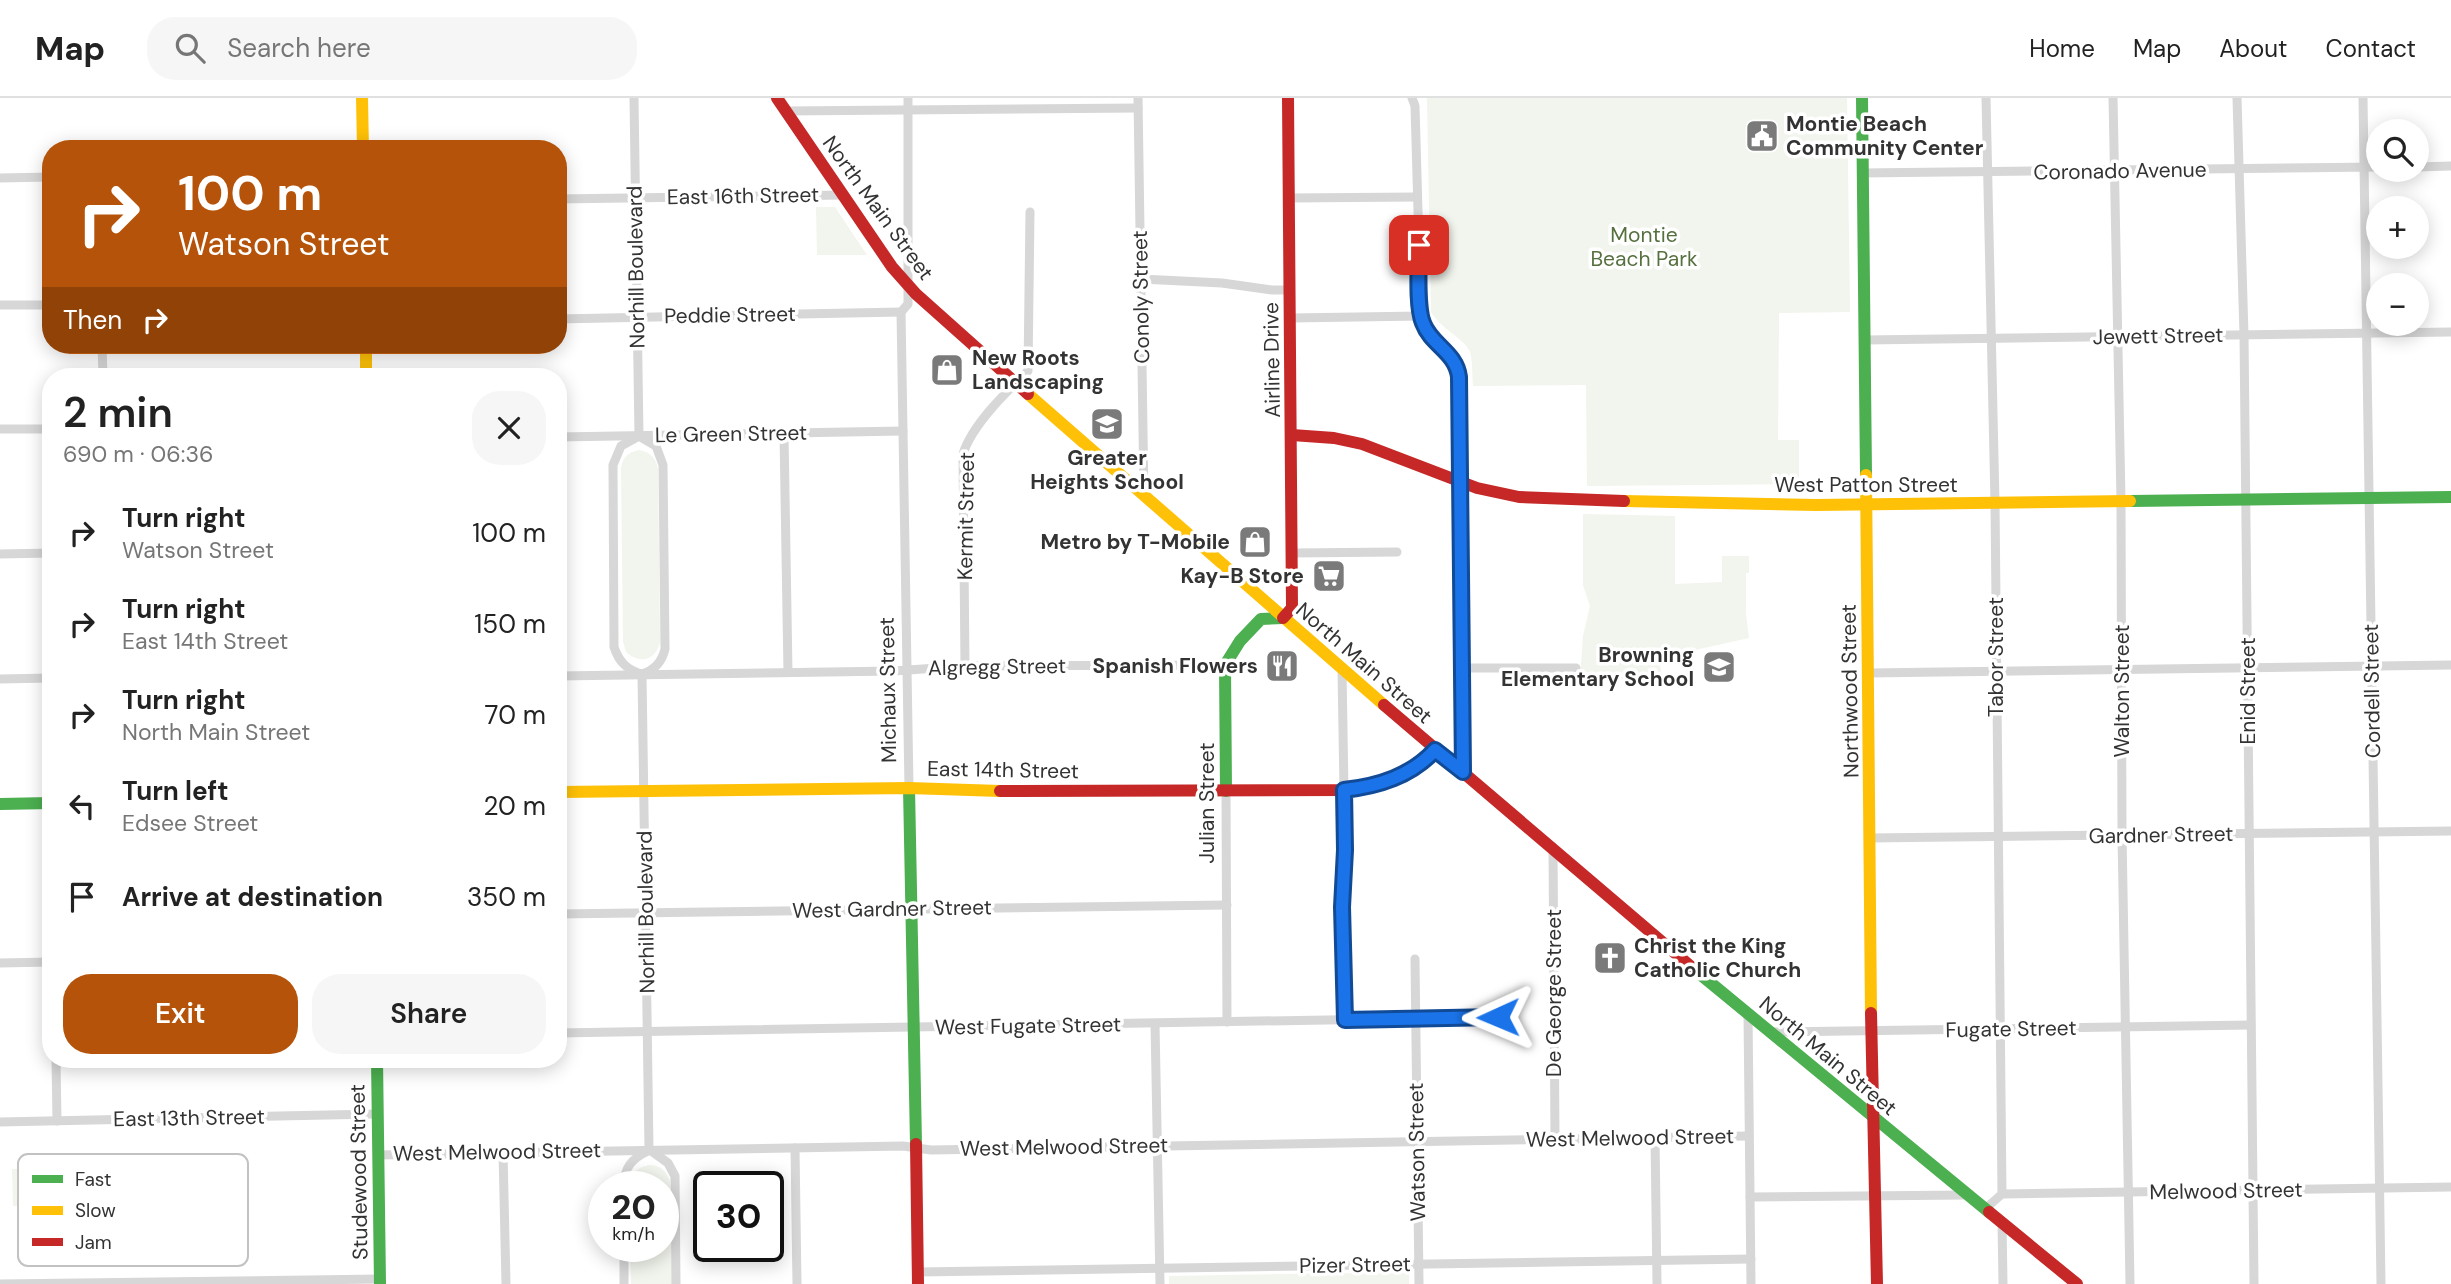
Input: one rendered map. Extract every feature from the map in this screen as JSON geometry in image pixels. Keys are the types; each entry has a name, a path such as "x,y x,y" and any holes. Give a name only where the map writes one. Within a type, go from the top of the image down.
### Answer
{"street":[{"path":"362,98 363,140"},
{"name":"Norhill Boulevard","path":"634,98 639,436"},
{"name":"North Main Street","path":"777,98 908,287 1435,750 1553,847 1748,1015 2077,1284"},
{"name":"Michaux Street","path":"908,98 908,304 901,312 918,1278"},
{"name":"Airline Drive","path":"1283,618 1292,608 1288,98"},
{"path":"1412,98 1415,106 1421,316 1430,334 1450,354 1458,369 1463,772"},
{"name":"Northwood Street","path":"1861,98 1871,1031 1877,1284"},
{"name":"Tabor Street","path":"1986,98 1995,503 2002,1194"},
{"name":"Walton Street","path":"2113,98 2121,500 2122,835 2130,1284"},
{"name":"Enid Street","path":"2237,98 2244,335 2254,1284"},
{"name":"Cordell Street","path":"2363,98 2366,273"},
{"path":"786,111 1138,103"},
{"name":"Conoly Street","path":"1138,103 1144,496"},
{"path":"2429,167 2451,166"},
{"name":"Coronado Avenue","path":"1863,173 2365,168"},
{"path":"0,178 42,177"},
{"name":"East 16th Street","path":"567,199 843,195"},
{"path":"1289,198 1418,197"},
{"name":"Kermit Street","path":"965,666 963,454 974,432 1028,371 1030,212"},
{"path":"1141,279 1290,290"},
{"path":"0,305 42,305"},
{"name":"Peddie Street","path":"567,319 901,312"},
{"path":"1291,318 1421,316"},
{"name":"Jewett Street","path":"2429,332 2451,332"},
{"name":"Jewett Street","path":"1865,340 2366,333"},
{"name":"Cordell Street","path":"2367,336 2381,1284"},
{"path":"0,429 42,429"},
{"name":"Le Green Street","path":"567,437 903,431"},
{"path":"784,434 788,672"},
{"name":"West Patton Street","path":"1292,435 1334,438 1362,444 1396,455 1458,482 1506,495 1553,499 1866,505 2451,496"},
{"path":"639,436 656,446 663,465 665,649 664,656 656,667 642,674 628,668 614,648 613,465 621,446 639,436"},
{"path":"1292,553 1397,552"},
{"path":"0,554 42,553"},
{"path":"1225,665 1240,641 1261,619 1283,618"},
{"name":"Algregg Street","path":"567,676 965,666 1225,665"},
{"name":"Julian Street","path":"1225,665 1227,1022"},
{"path":"1868,673 2451,665"},
{"path":"1462,668 1576,668"},
{"path":"1342,670 1345,1020"},
{"name":"Norhill Boulevard","path":"642,674 649,1150"},
{"path":"0,679 42,678"},
{"name":"East 14th Street","path":"567,792 909,788 1008,791 1344,790 1396,778 1426,760 1435,750"},
{"path":"0,804 42,803"},
{"name":"Gardner Street","path":"1871,838 2451,831"},
{"name":"De George Street","path":"1553,847 1555,1139"},
{"name":"West Gardner Street","path":"567,915 1227,905"},
{"name":"Watson Street","path":"1415,959 1419,1284"},
{"path":"0,963 42,961"},
{"path":"1748,1015 1751,1284"},
{"name":"West Fugate Street","path":"567,1033 1498,1017"},
{"path":"1155,1024 1160,1284"},
{"name":"Fugate Street","path":"1771,1032 2251,1025"},
{"path":"56,1068 57,1121"},
{"name":"Studewood Street","path":"377,1068 380,1281"},
{"name":"East 13th Street","path":"0,1122 377,1114"},
{"name":"West Melwood Street","path":"378,1154 916,1147 931,1150 1749,1136"},
{"path":"1656,1137 1657,1284"},
{"path":"795,1148 797,1284"},
{"path":"626,1171 631,1162 649,1150 668,1163 675,1176 676,1284"},
{"path":"503,1152 506,1284"},
{"name":"Melwood Street","path":"2002,1194 2451,1187"},
{"path":"1985,1209 2002,1194"},
{"path":"1750,1197 1967,1195"},
{"path":"2002,1223 2003,1284"},
{"name":"Pizer Street","path":"918,1278 1160,1268 1751,1259"},
{"path":"624,1262 624,1284"},
{"path":"0,1284 380,1281"}],"green space":[{"name":"Montie Beach Park","path":"1427,98 1847,98 1850,312 1779,313 1778,440 1799,440 1799,484 1587,486 1586,385 1473,386 1470,352 1431,312"},
{"path":"816,207 835,207 867,255 817,255"},
{"path":"639,450 652,456 658,469 660,642 655,653 647,659 631,656 626,652 623,641 621,469 626,456"},
{"path":"1583,514 1675,516 1675,584 1722,582 1722,556 1749,556 1749,573 1746,573 1746,614 1749,638 1659,658 1662,679 1580,679 1583,636 1590,606 1583,585"},
{"path":"657,1166 664,1171 636,1171"},
{"path":"12,1169 18,1169 18,1206 13,1206"},
{"path":"630,1262 672,1262 672,1284 631,1284"},
{"path":"1409,1272 1409,1284 1169,1284 1169,1276"}],"traffic: fast":[{"path":"1862,98 1866,475"},
{"path":"2130,501 2451,497"},
{"path":"1226,791 1225,665 1240,641 1261,619 1283,618"},
{"path":"909,788 916,1144"},
{"path":"0,804 42,803"},
{"path":"1695,970 1989,1212"},
{"path":"377,1068 380,1284"}],"traffic: slow":[{"path":"362,98 363,140"},
{"path":"366,354 366,368"},
{"path":"1028,394 1384,705"},
{"path":"1866,475 1871,1013"},
{"path":"1624,501 1816,505 2130,501"},
{"path":"567,792 909,788 1000,791"}],"traffic: jam":[{"path":"777,98 892,267 916,294 1028,394"},
{"path":"1283,618 1292,608 1288,98"},
{"path":"1292,435 1334,438 1362,444 1477,488 1519,497 1624,501"},
{"path":"1384,705 1695,970"},
{"path":"1000,791 1344,790 1393,778 1415,766 1435,750"},
{"path":"1871,1013 1877,1284"},
{"path":"916,1144 918,1284"},
{"path":"1989,1212 2077,1284"}],"place":[{"name":"Montie Beach Community Center","path":"1762,136"},
{"name":"New Roots Landscaping","path":"947,370"},
{"name":"Greater Heights School","path":"1107,424"},
{"name":"Metro by T-Mobile","path":"1255,542"},
{"name":"Kay-B Store","path":"1329,576"},
{"name":"Spanish Flowers","path":"1282,666"},
{"name":"Browning Elementary School","path":"1719,667"},
{"name":"Christ the King Catholic Church","path":"1610,958"}],"route":[{"path":"1419,245 1421,316 1430,334 1456,363 1459,377 1463,772 1435,750 1411,771 1396,778 1344,790 1342,907 1345,1020 1498,1017"}]}
